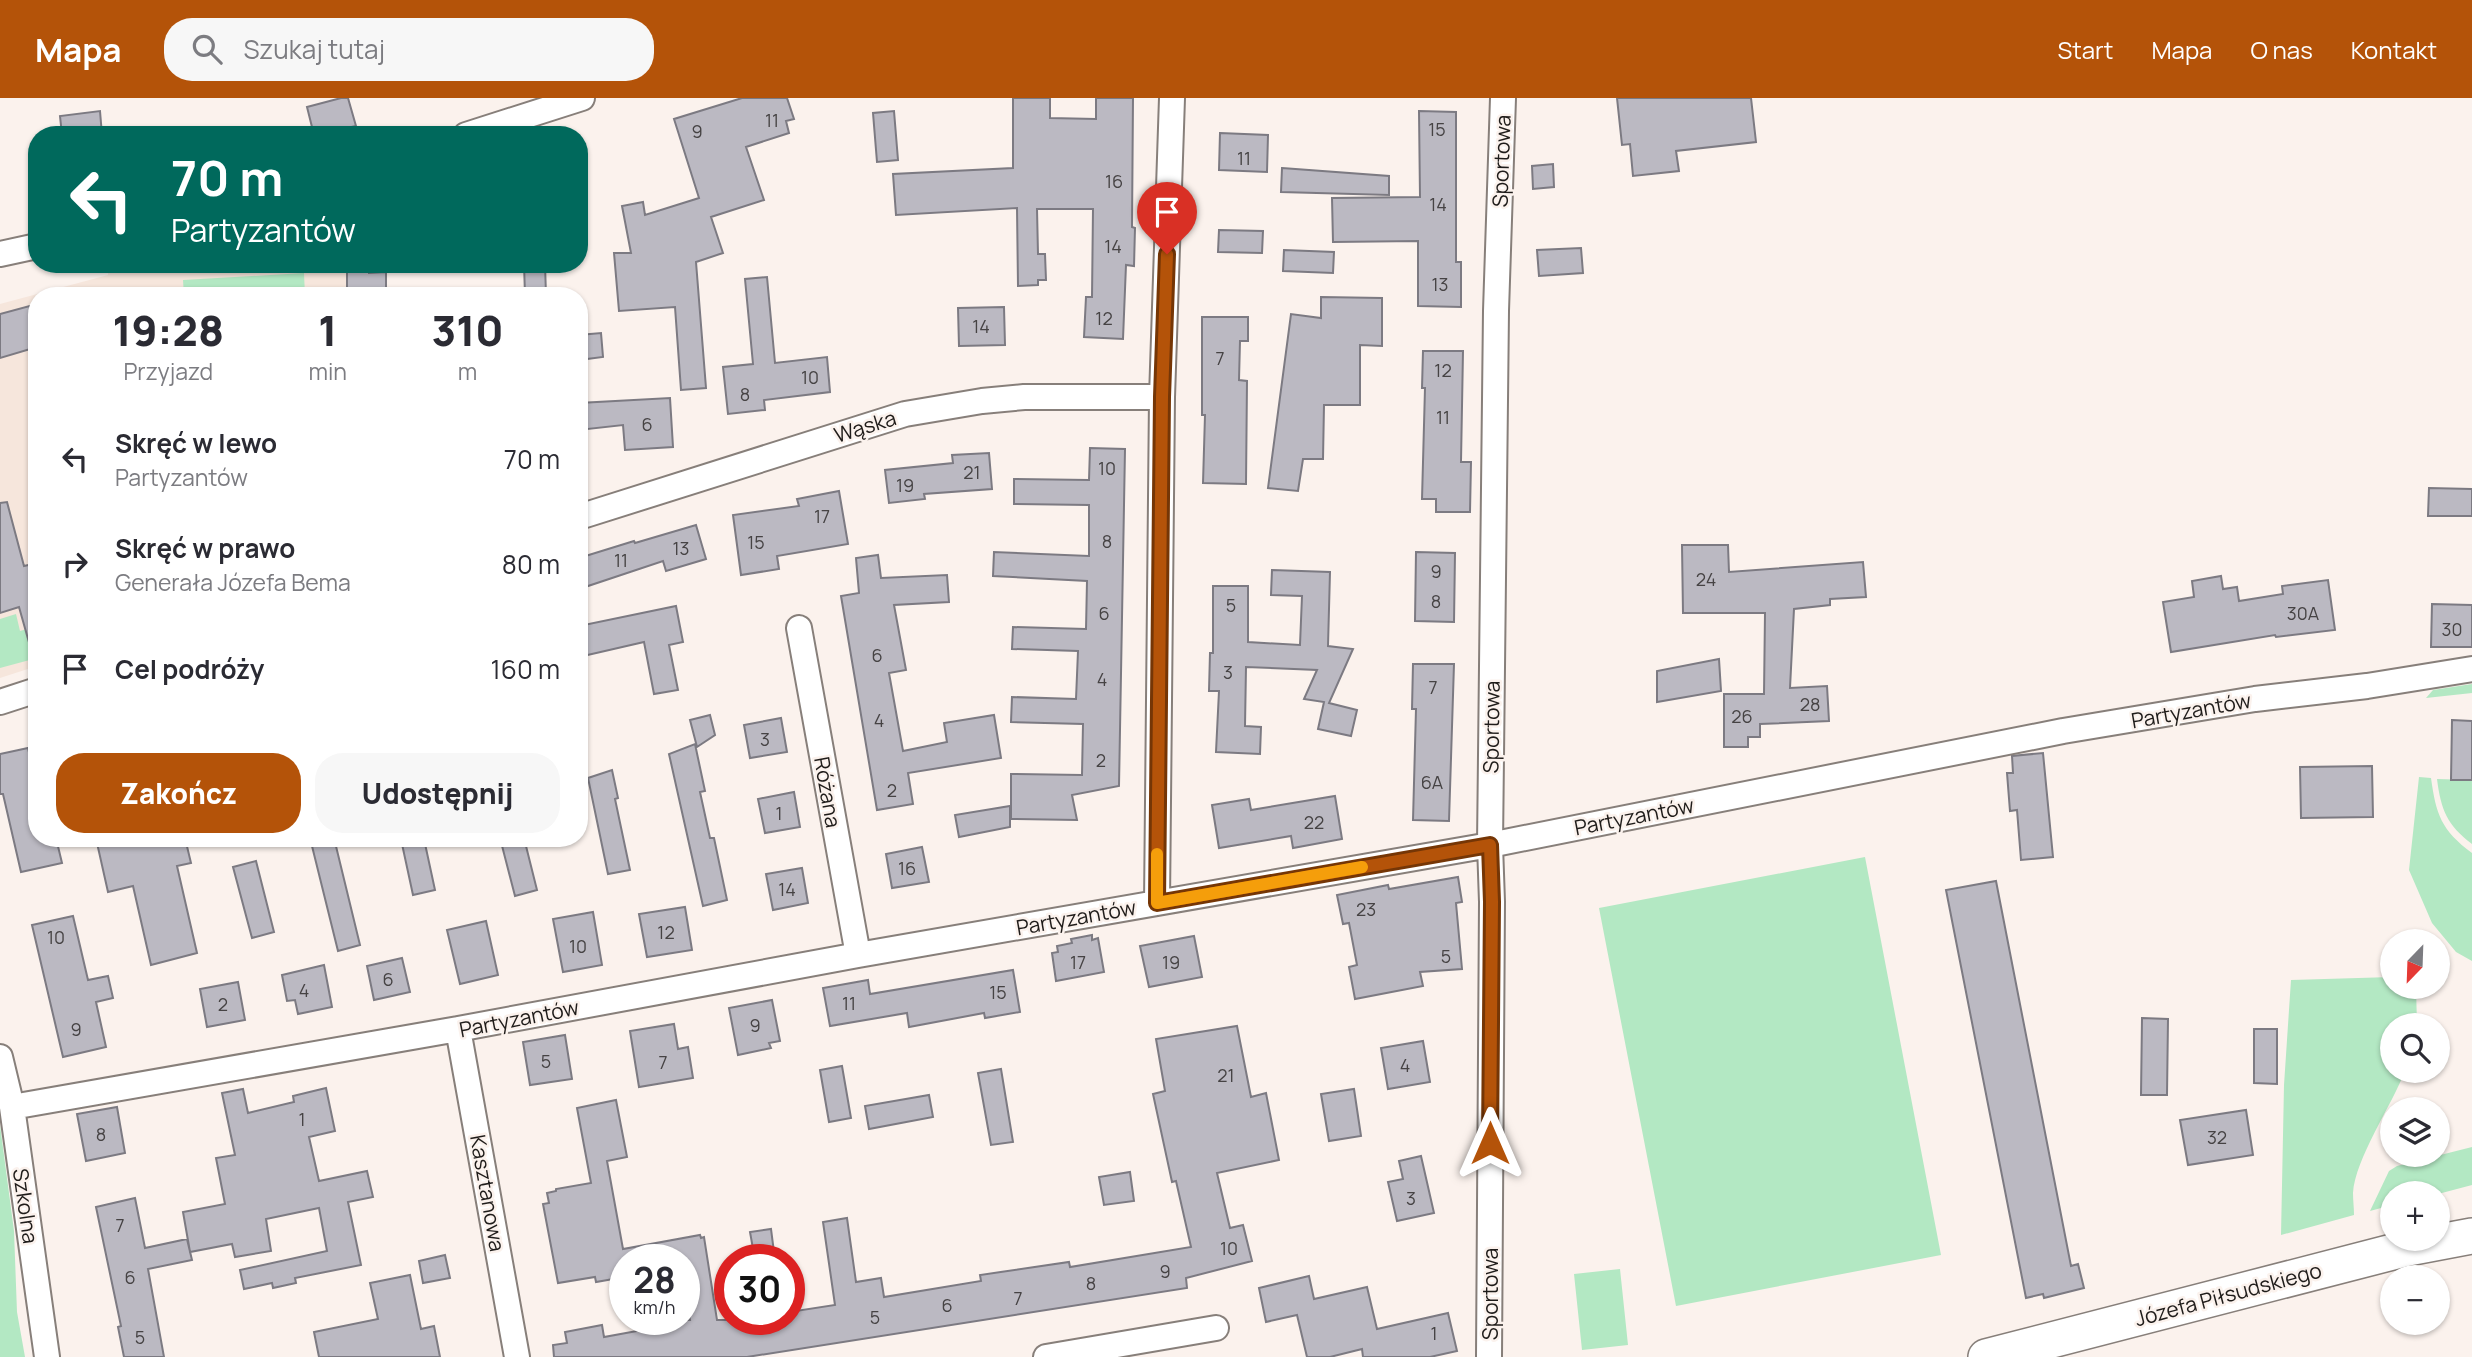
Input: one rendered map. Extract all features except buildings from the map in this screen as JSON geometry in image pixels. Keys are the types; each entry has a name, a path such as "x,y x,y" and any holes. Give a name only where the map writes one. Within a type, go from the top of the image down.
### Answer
{"main road":[{"name":"Józefa Piłsudskiego","path":"1986,1357 2408,1248 2472,1236"}],"street":[{"path":"495,126 582,98"},
{"path":"1157,903 1162,397 1172,98"},
{"name":"Sportowa","path":"1489,1357 1492,916 1490,845 1496,311 1503,98"},
{"path":"0,254 28,248"},
{"name":"Wąska","path":"588,514 905,414 1024,397 1162,397"},
{"name":"Różana","path":"799,628 858,955"},
{"name":"Partyzantów","path":"12,1107 1490,845 2063,731 2255,699 2367,686 2472,669"},
{"path":"0,702 28,693"},
{"name":"Kasztanowa","path":"458,1030 517,1357"},
{"name":"Szkolna","path":"0,1057 12,1107 47,1357"},
{"path":"1046,1357 1216,1328"}],"shaded area":[{"path":"347,273 347,287 63,287 108,275"},
{"path":"28,296 28,669 0,678 0,304"}],"green space":[{"path":"304,273 305,287 183,287 183,280"},
{"path":"16,614 20,631 28,629 28,660 0,668 0,619"},
{"path":"2472,684 2472,693 2426,698 2433,690"},
{"path":"2419,777 2431,778 2435,802 2442,820 2453,837 2472,853 2472,961 2456,952 2450,945 2450,929 2437,929 2432,923 2409,870"},
{"path":"2437,779 2472,780 2472,844 2447,816"},
{"path":"1865,857 1941,1255 1676,1306 1599,908"},
{"path":"2380,977 2380,999 2416,999 2417,1013 2380,1013 2380,1083 2400,1083 2393,1097 2380,1097 2380,1122 2355,1179 2354,1215 2281,1235 2284,1085 2291,980"},
{"path":"0,1125 14,1231 17,1312 25,1357 0,1357"},
{"path":"2472,1147 2472,1185 2450,1191 2450,1181 2384,1181 2389,1171 2395,1167 2450,1167 2450,1153"},
{"path":"2380,1190 2380,1208 2370,1211"},
{"path":"1620,1269 1628,1345 1582,1350 1574,1274"}],"slow traffic":[{"path":"1157,854 1157,903 1362,867"}],"route":[{"path":"1167,254 1162,397 1157,903 1490,845 1490,1143"}]}
